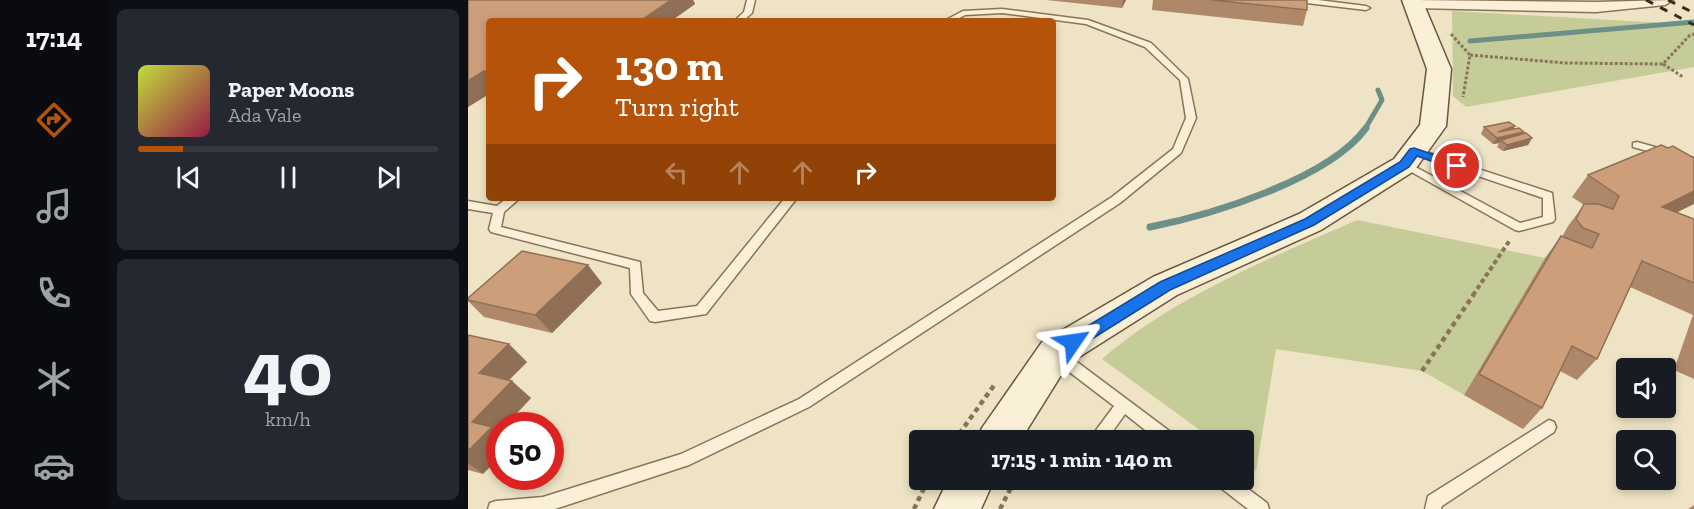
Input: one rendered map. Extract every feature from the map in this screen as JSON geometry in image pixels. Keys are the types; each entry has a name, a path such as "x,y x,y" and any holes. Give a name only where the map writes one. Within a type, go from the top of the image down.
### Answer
{"main road":[{"path":"1004,430 1055,353 1165,286 1310,222 1409,158 1433,126 1439,69 1414,2"},
{"path":"957,509 967,490"}],"street":[{"path":"1414,2 1596,7 1665,0"}],"lane":[{"path":"742,18 748,13 751,0"},
{"path":"1298,0 1366,8"},
{"path":"496,509 543,505 684,460 804,404 1116,200 1177,151 1191,118 1184,79 1148,45 1088,22 1002,10 963,13 954,18"},
{"path":"1637,145 1694,161"},
{"path":"1409,158 1548,196 1549,219 1519,227 1409,158"},
{"path":"510,201 499,210 495,229 636,265 637,294 655,317 701,310 789,201"},
{"path":"468,205 499,210"},
{"path":"1055,353 1156,430"},
{"path":"1106,430 1123,405"},
{"path":"1433,509 1434,502 1549,427"},
{"path":"1236,490 1261,509"}],"path":[{"path":"1663,64 1690,35 1694,34"},
{"path":"1470,55 1598,66 1663,64 1683,77"},
{"path":"1422,371 1519,227"},
{"path":"914,509 923,490"},
{"path":"1000,509 1010,490"}],"green space":[{"path":"1452,11 1681,24 1694,22 1694,67 1466,107 1453,96"},
{"path":"1357,220 1545,258 1464,395 1422,371 1276,349 1256,471 1254,470 1254,430 1200,430 1102,359 1160,316 1257,265"}],"building":[{"path":"468,0 671,0 644,18 486,18 486,71 468,81"},
{"path":"1212,0 1307,0 1307,10"},
{"path":"1509,122 1515,126 1498,132 1519,128 1524,132 1497,138 1484,127"},
{"path":"1526,133 1532,138 1507,145 1501,140"},
{"path":"1661,145 1668,148 1673,146 1694,158 1694,191 1662,207 1694,219 1694,283 1642,261 1597,359 1572,346 1542,408 1479,374 1561,236 1592,248 1599,234 1583,228 1576,219 1584,204 1598,204 1613,209 1619,196 1588,175"},
{"path":"522,251 588,265 535,315 468,300 468,298"},
{"path":"468,335 509,344 479,373 512,381 472,422 486,426 486,433 468,451"}],"waterway":[{"path":"1470,41 1694,22"},
{"path":"1365,129 1382,100 1378,90"},
{"path":"1150,227 1235,204 1297,179 1349,146 1366,128"}],"railway":[{"path":"1646,0 1694,25"},
{"path":"1668,0 1694,13"}],"route":[{"path":"1073,342 1165,286 1310,222 1404,165 1414,151 1457,166"}]}
